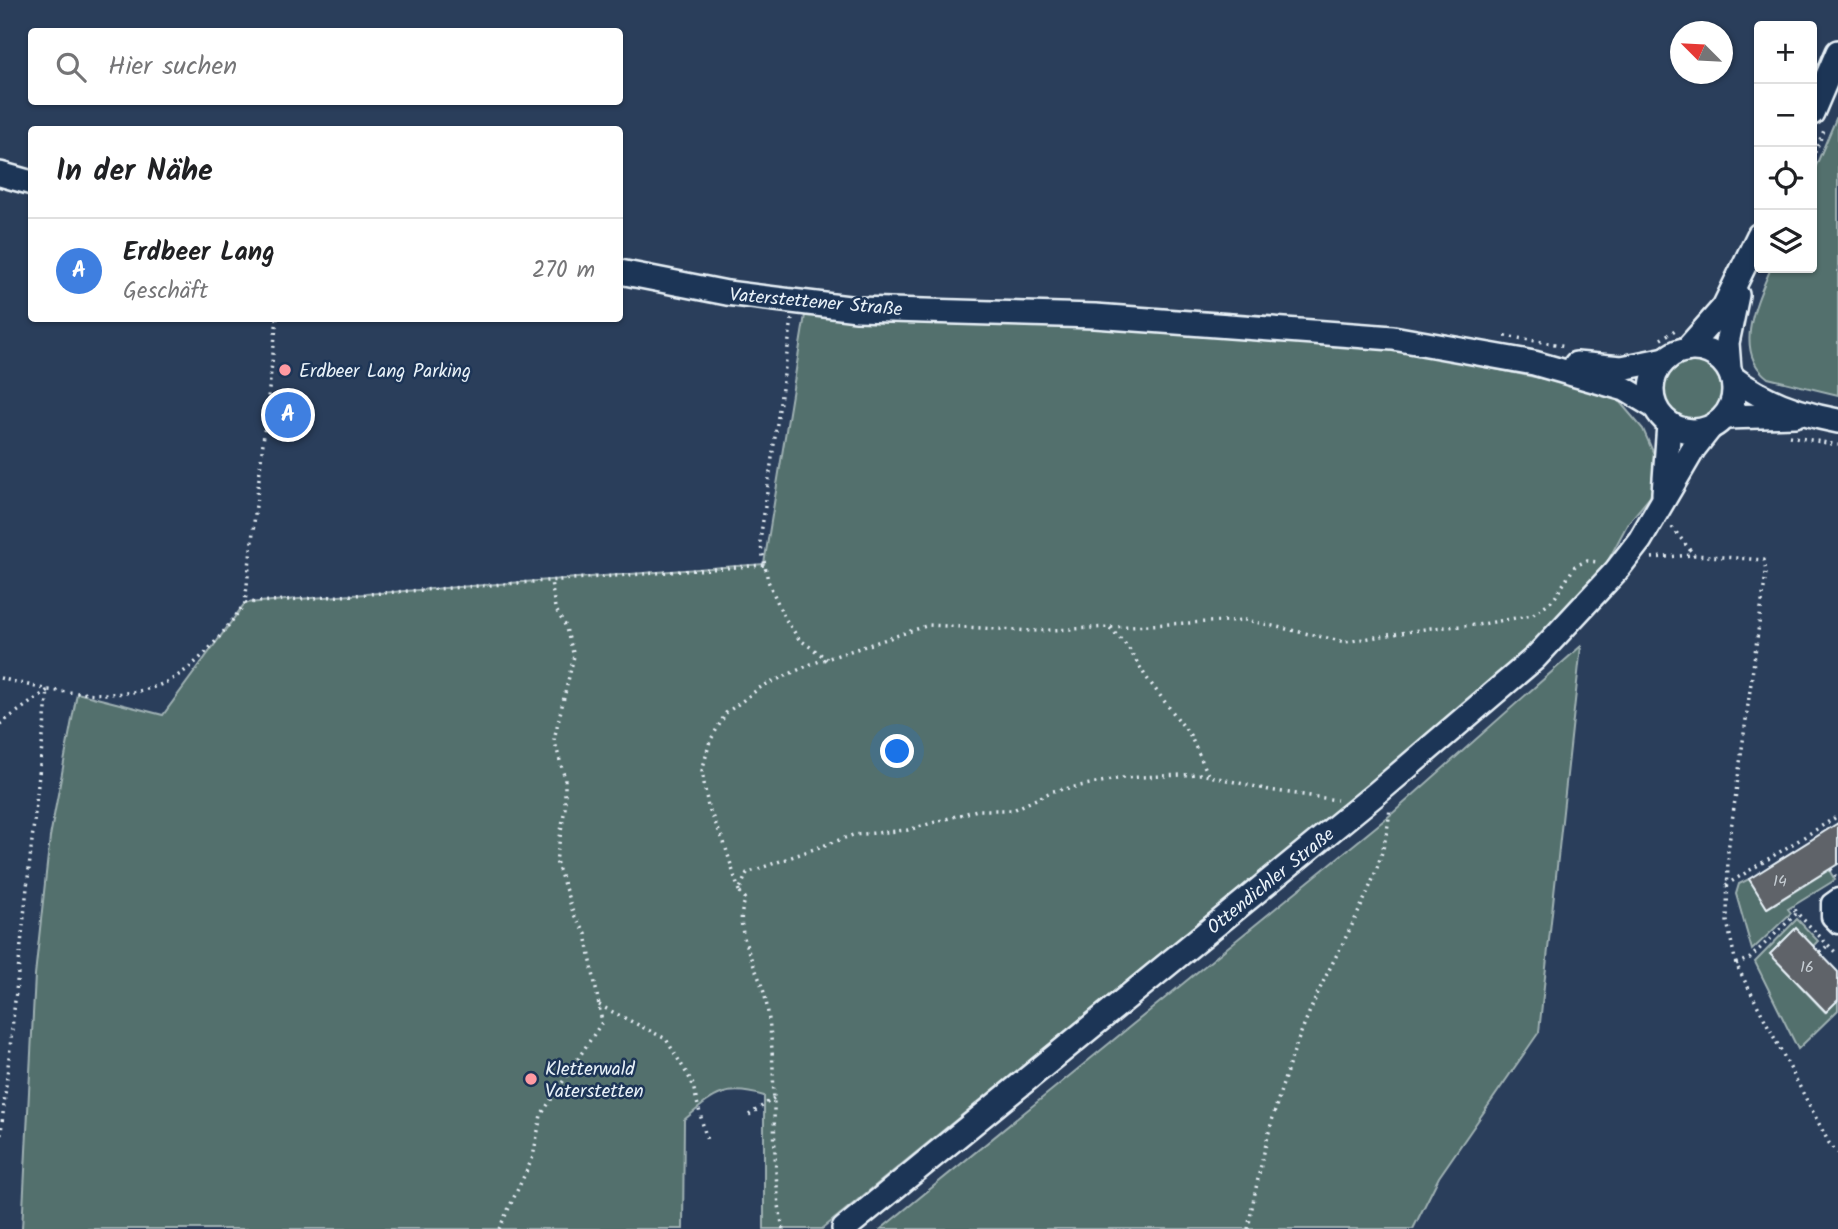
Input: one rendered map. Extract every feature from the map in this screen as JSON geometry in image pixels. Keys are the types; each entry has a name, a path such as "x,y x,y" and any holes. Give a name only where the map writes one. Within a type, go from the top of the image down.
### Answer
{"street":[{"path":"1817,101 1838,52"},
{"path":"0,174 28,182"},
{"path":"1662,416 1653,382 1676,354 1712,323 1741,278 1754,247"},
{"name":"Vaterstettener Straße","path":"623,273 794,303 857,309 1013,312 1393,338 1534,363"},
{"path":"1717,423 1734,398 1727,342 1741,278"},
{"path":"1534,363 1560,362 1622,368 1676,354 1706,351 1761,397 1803,414 1838,421"},
{"path":"1534,363 1625,389 1685,431 1717,423 1803,414"},
{"name":"Ottendichler Straße","path":"1662,416 1663,499"},
{"name":"Ottendichler Straße","path":"844,1229 1363,804 1535,658 1591,601 1640,540 1663,499 1717,423"},
{"path":"1838,898 1831,903 1831,917 1838,924"}],"path":[{"path":"794,303 760,541 768,581 784,617 799,639 827,659"},
{"path":"0,678 48,690 141,692 180,677 216,643 245,603 277,322"},
{"path":"1777,434 1838,444"},
{"path":"1672,527 1694,555"},
{"path":"1652,558 1694,555 1764,560 1766,573 1726,885 1727,921 1736,964 1778,1049 1829,1143 1838,1153"},
{"path":"783,1229 777,1200 772,1032 764,992 747,949 740,911 746,899 739,891 724,842 708,807 702,771 710,741 726,713 761,687 827,659 929,625 1033,631 1246,620 1345,642 1532,615 1554,599 1575,566 1587,561 1607,563"},
{"path":"245,603 765,565"},
{"path":"499,1229 533,1157 541,1115 602,1022 586,934 574,915 556,861 565,808 565,779 554,739 574,656 565,625 555,608 551,581"},
{"path":"1110,628 1128,647 1146,677 1190,735 1209,776"},
{"path":"0,724 48,690"},
{"path":"0,1148 48,690"},
{"path":"739,891 747,873 853,835 908,830 977,810 1013,810 1053,791 1122,778 1209,776 1269,790 1363,804"},
{"path":"1248,1229 1268,1131 1286,1074 1313,1003 1361,911 1388,834 1387,784"},
{"path":"1726,885 1838,816"},
{"path":"1817,829 1821,834"},
{"path":"1763,862 1766,868"},
{"path":"1832,869 1838,880"},
{"path":"1736,964 1750,958 1796,912 1838,955"},
{"path":"1820,953 1828,945"},
{"path":"599,1005 666,1038 692,1082 707,1141"},
{"path":"749,1115 774,1098"}],"green space":[{"path":"1838,114 1838,395 1768,378 1757,367 1749,340 1754,310 1769,273 1817,273 1817,163"},
{"path":"805,315 1095,325 1396,349 1618,394 1619,401 1643,429 1653,452 1661,456 1650,497 1628,523 1602,572 1532,644 1449,719 822,1229 764,1229 764,1096 739,1091 712,1098 684,1120 683,1229 22,1229 35,975 50,837 77,693 163,715 245,603 764,564"},
{"path":"1693,359 1705,361 1715,368 1722,378 1722,402 1715,412 1705,419 1693,421 1681,419 1671,412 1664,402 1662,390 1664,378 1671,368 1681,361"},
{"path":"1581,646 1539,1032 1439,1177 1413,1229 881,1229 1394,812"},
{"path":"1829,870 1835,880 1788,909 1791,913 1752,950 1736,894 1739,884 1749,879 1768,908"},
{"path":"1797,919 1818,941 1813,946 1796,929 1770,954 1825,1012 1838,1000 1838,1010 1798,1049 1755,962"}],"building":[{"path":"1838,823 1838,864 1767,908 1749,879"},
{"path":"1796,928 1838,972 1838,1000 1826,1012 1770,954"}],"place":[{"name":"Erdbeer Lang Parking","path":"285,370"},
{"name":"Erdbeer Lang","path":"288,415"},
{"name":"Kletterwald Vaterstetten","path":"531,1079"}]}
